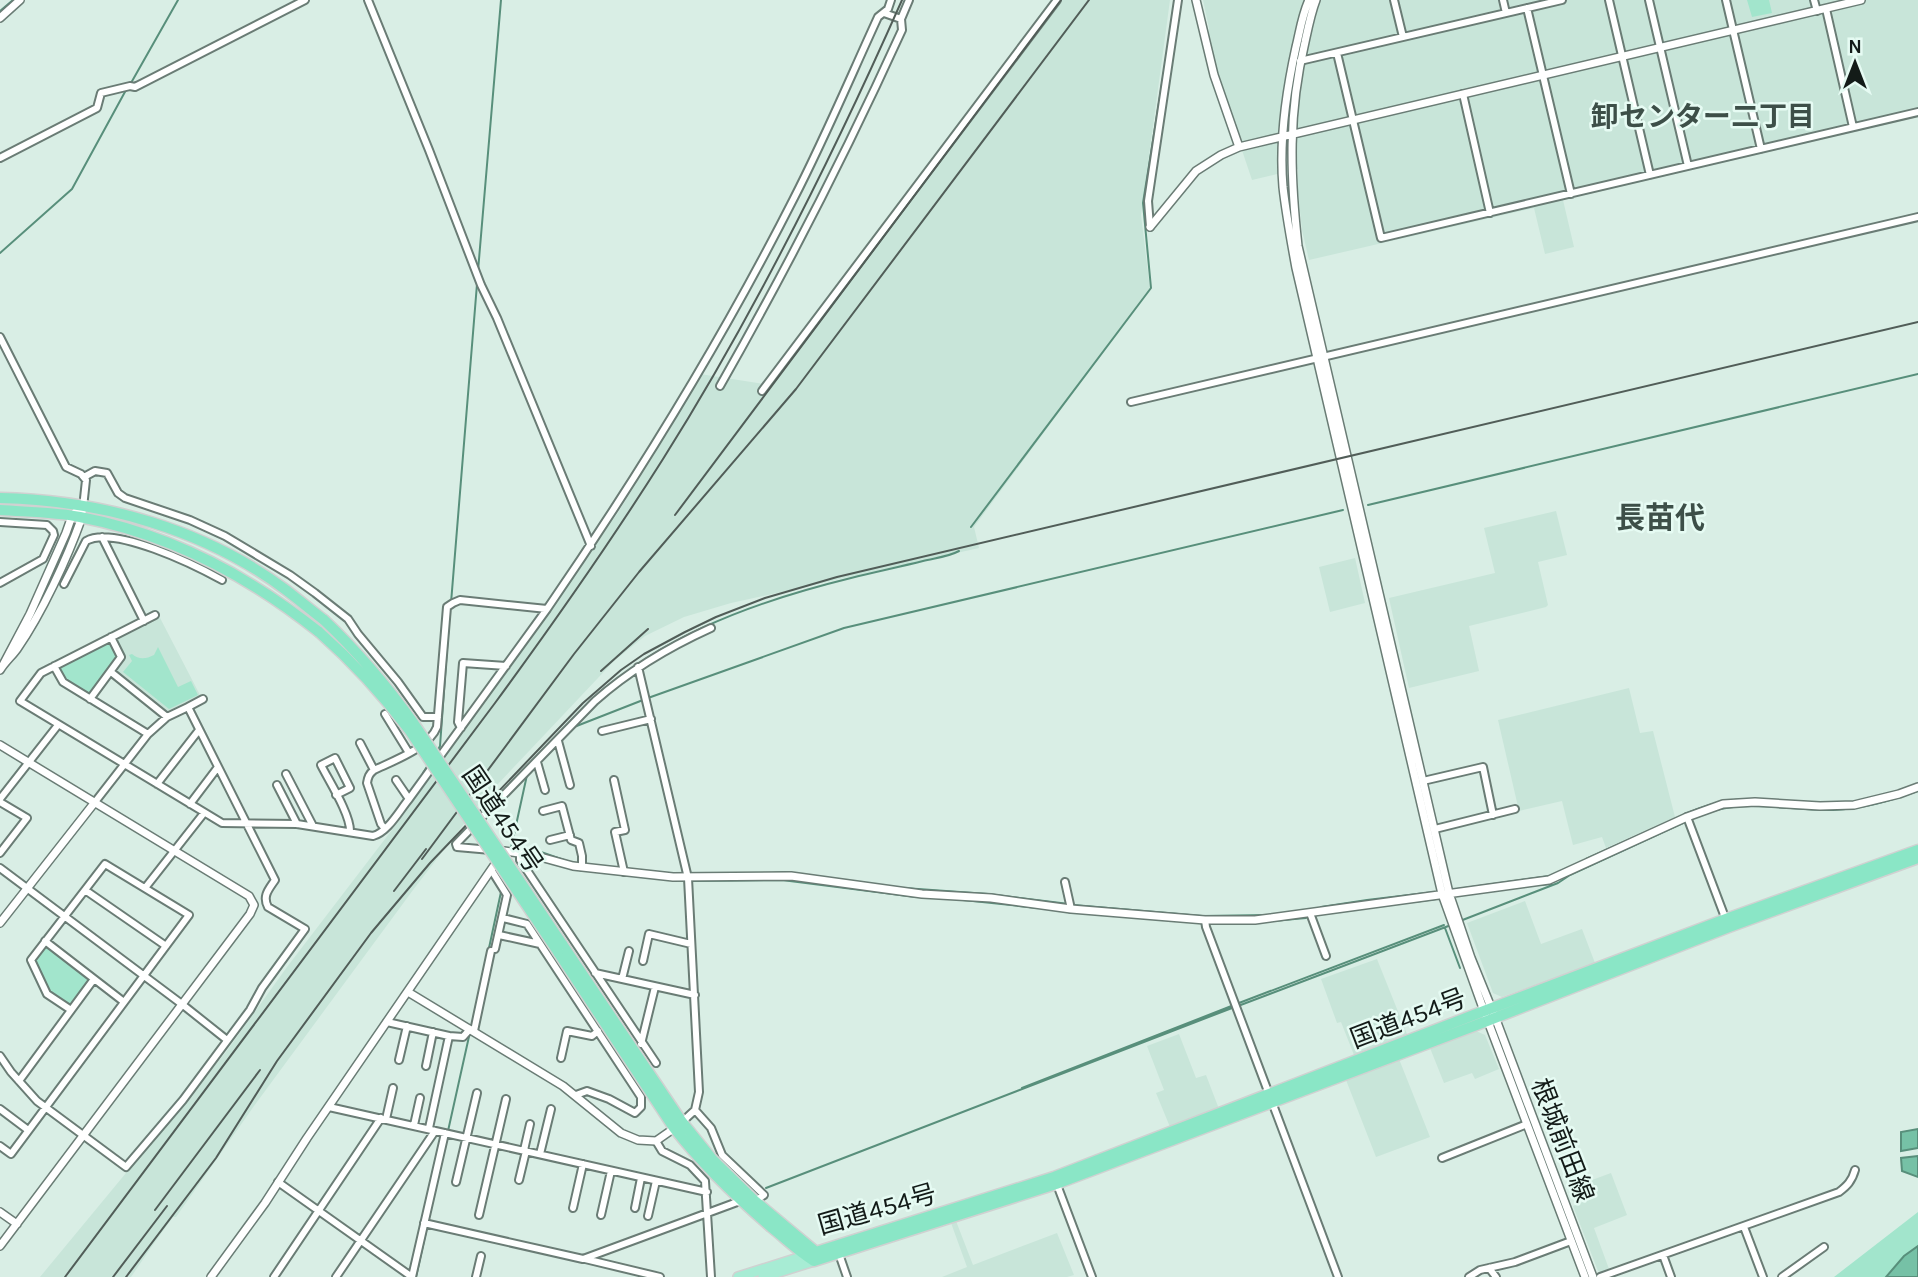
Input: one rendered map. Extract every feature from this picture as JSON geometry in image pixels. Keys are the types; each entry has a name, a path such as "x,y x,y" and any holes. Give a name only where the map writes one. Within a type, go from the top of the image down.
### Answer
{"highway":[{"name":"国道454号","path":"0,498 30,498 82,505 117,512 168,528 248,565 285,589 324,620 365,660 415,724 560,948 708,1168 740,1200 812,1256"},
{"name":"国道454号","path":"0,510 77,516 156,538 203,557 244,579 319,632 390,705 560,948"},
{"name":"国道454号","path":"812,1256 1055,1181 1918,850"},
{"name":"国道454号","path":"1727,923 1918,858"},
{"name":"国道454号","path":"678,1125 812,1256"}],"main road":[{"path":"738,1277 812,1256"},
{"path":"763,1277 812,1256"}],"street":[{"path":"0,18 20,0"},
{"path":"0,158 97,108 101,93 130,86 135,88 305,0"},
{"path":"368,0 481,285 590,545"},
{"path":"155,615 41,673 20,701 222,823 297,824 373,836 385,829 547,609 638,472 744,291 793,200 878,17 888,9 891,0"},
{"path":"720,386 773,293 865,110 902,30 901,19 909,0"},
{"path":"762,391 1057,0"},
{"path":"1150,227 1148,201 1178,0"},
{"path":"1196,0 1213,75 1239,147"},
{"path":"1308,0 1292,64 1283,184 1288,228 1435,829 1445,894"},
{"path":"1287,137 1300,61 1316,0"},
{"path":"1394,0 1403,37"},
{"path":"1503,0 1506,13"},
{"path":"1300,61 1562,0"},
{"path":"1609,0 1650,175"},
{"path":"1650,0 1688,166"},
{"path":"1726,0 1761,149"},
{"path":"1814,0 1817,11"},
{"path":"1150,227 1196,171 1239,147 1861,0"},
{"path":"1527,8 1571,194"},
{"path":"1826,9 1853,127"},
{"path":"884,12 901,19"},
{"path":"1337,53 1381,239 1918,112"},
{"path":"1463,94 1490,213"},
{"path":"1131,402 1918,217"},
{"path":"0,337 66,467 84,477 86,485 67,554 36,618 16,650 1,666"},
{"path":"1321,357 1338,453 1445,894 1490,1014"},
{"path":"84,477 95,471 107,473 118,492 125,498 205,526 289,575 348,619 423,717 438,717"},
{"path":"0,522 47,526 54,535 39,563 0,583"},
{"path":"103,537 144,621"},
{"path":"64,584 86,541 103,537 127,541 161,552 222,580"},
{"path":"385,829 367,783 374,770 409,753 435,733 447,607 460,600 547,609"},
{"path":"711,628 666,650 613,685 456,844 457,847 533,855 582,867 688,878 791,876 922,894 982,897 1071,909 1205,920 1255,920 1549,880 1714,807 1740,803 1854,805 1918,787"},
{"path":"90,699 121,657 111,637"},
{"path":"461,728 458,722 463,663 506,666"},
{"path":"54,666 63,682 148,734"},
{"path":"408,992 532,1066 576,1096 621,1133 638,1140 656,1141 695,1110 699,1092 688,878 638,667"},
{"path":"111,672 167,717"},
{"path":"0,923 148,734 167,717 203,699"},
{"path":"0,1056 37,1101 126,1167 183,1100 250,1010 262,988 305,929 266,904 266,894 275,880 188,707"},
{"path":"385,714 409,753"},
{"path":"602,731 651,719"},
{"path":"0,853 27,818 0,801 58,724"},
{"path":"157,784 199,730"},
{"path":"558,741 570,785"},
{"path":"360,743 374,770"},
{"path":"0,745 249,896 254,905 250,914 84,1136 17,1224 3,1235 0,1247"},
{"path":"336,795 350,788 335,758 321,765 350,824 350,832"},
{"path":"537,762 545,790"},
{"path":"190,804 218,767"},
{"path":"1423,781 1483,767 1493,815"},
{"path":"286,774 313,826"},
{"path":"396,780 409,799"},
{"path":"614,780 625,830 615,832 624,872"},
{"path":"277,785 297,824"},
{"path":"543,811 562,806 571,840 579,843 582,867"},
{"path":"1435,829 1516,809"},
{"path":"145,888 205,813"},
{"path":"1687,817 1727,923"},
{"path":"550,840 570,835"},
{"path":"211,1277 504,851"},
{"path":"520,853 520,860 656,1063"},
{"path":"0,1146 10,1153 189,915 105,864 31,960 47,994 71,1010"},
{"path":"0,868 228,1040"},
{"path":"387,1022 449,1036 463,1037 472,1030 508,895 492,871"},
{"path":"1065,882 1071,909"},
{"path":"86,890 166,946"},
{"path":"1310,913 1326,956"},
{"path":"503,918 527,924 641,1097 641,1107 635,1113 587,1091 576,1096"},
{"path":"1205,920 1338,1277"},
{"path":"499,934 540,944"},
{"path":"643,961 649,934 691,944"},
{"path":"45,941 124,1002"},
{"path":"622,979 629,951"},
{"path":"595,973 695,995"},
{"path":"19,1081 94,979"},
{"path":"642,1044 655,987"},
{"name":"根城前田線","path":"1490,1014 1527,1124 1585,1277"},
{"name":"根城前田線","path":"1490,1014 1592,1277"},
{"path":"399,1060 407,1026"},
{"path":"561,1058 567,1031 592,1036 598,1031"},
{"path":"426,1066 433,1032"},
{"path":"336,1277 432,1129 449,1036"},
{"path":"274,1277 384,1119 393,1088"},
{"path":"456,1182 477,1093"},
{"path":"414,1125 420,1098"},
{"path":"479,1215 506,1099"},
{"path":"329,1107 707,1192"},
{"path":"0,1109 28,1130"},
{"path":"540,1154 551,1109"},
{"path":"695,1110 711,1128 722,1155 764,1195 755,1201"},
{"path":"519,1180 530,1124"},
{"path":"1442,1158 1527,1124"},
{"path":"278,1182 412,1277 447,1133"},
{"path":"656,1141 662,1151 693,1168 705,1181 711,1277"},
{"path":"573,1208 583,1164"},
{"path":"1600,1277 1839,1192 1853,1178 1855,1170"},
{"path":"601,1215 611,1171"},
{"path":"635,1208 641,1178"},
{"path":"648,1216 656,1181"},
{"path":"1055,1181 1092,1277"},
{"path":"583,1259 740,1200"},
{"path":"0,1212 17,1224"},
{"path":"424,1223 660,1277"},
{"path":"1744,1227 1763,1277"},
{"path":"1469,1277 1480,1270 1515,1262 1571,1241"},
{"path":"1782,1277 1824,1247"},
{"path":"838,1250 847,1277"},
{"path":"1663,1255 1671,1277"},
{"path":"477,1277 481,1256"},
{"path":"1489,1268 1496,1277"}],"shaded area":[{"path":"1060,0 1170,0 1141,215 1150,289 974,527 979,548 731,603 684,617 645,636 614,661 480,803 413,890 131,1277 40,1277 226,1052 398,822 617,514 667,434 700,374 771,385"},
{"path":"1203,0 1918,0 1918,117 1563,200 1574,247 1545,254 1534,208 1309,260 1302,230 1298,169 1252,180 1209,51 1209,28"},
{"path":"1747,0 1769,0 1772,13 1752,17"},
{"path":"1556,511 1567,555 1538,562 1548,605 1469,626 1479,671 1409,688 1389,598 1495,573 1484,528"},
{"path":"1355,558 1365,603 1330,612 1319,567"},
{"path":"159,616 201,697 169,713 115,673 125,656 117,637"},
{"path":"110,641 118,657 91,693 87,694 66,680 59,667"},
{"path":"158,647 178,687 191,681 198,695 169,709 123,672 132,661 129,655 148,657 154,655"},
{"path":"1629,688 1640,733 1653,731 1675,817 1606,848 1602,837 1573,845 1562,801 1519,811 1498,720"},
{"path":"1525,901 1541,944 1582,929 1595,963 1502,997 1493,993 1467,923"},
{"path":"44,948 89,979 72,1006 69,1007 50,993 35,962"},
{"path":"1377,959 1407,1034 1354,1055 1341,1022 1337,1023 1321,979"},
{"path":"1476,1031 1485,1035 1499,1069 1475,1079 1472,1073 1444,1083 1430,1048"},
{"path":"1179,1034 1196,1078 1206,1075 1219,1109 1170,1127 1156,1093 1164,1090 1147,1046"},
{"path":"1399,1059 1430,1137 1376,1157 1346,1080"},
{"path":"1918,1129 1918,1148 1901,1151 1901,1132"},
{"path":"1918,1156 1918,1177 1902,1171 1901,1158"},
{"path":"1611,1173 1627,1215 1594,1228 1609,1269 1600,1272 1573,1206 1590,1199 1584,1183"},
{"path":"1918,1212 1918,1246 1904,1256 1886,1277 1834,1277"},
{"path":"956,1221 973,1265 1057,1233 1074,1275 942,1277 967,1267 951,1223"},
{"path":"1918,1246 1918,1277 1886,1277 1904,1256"}],"waterway":[{"path":"0,11 13,0"},
{"path":"131,83 178,0"},
{"path":"478,271 501,0"},
{"path":"971,527 1151,288 1143,203 1172,21"},
{"path":"0,253 72,189 126,90"},
{"path":"451,603 477,284"},
{"path":"1368,505 1918,374"},
{"path":"648,698 844,628 1343,510"},
{"path":"575,717 635,666 702,628 775,599 959,551"},
{"path":"437,752 440,746 450,608"},
{"path":"574,727 643,700"},
{"path":"423,773 428,765"},
{"path":"511,848 527,775"},
{"path":"1713,811 1743,806 1818,810 1855,808 1918,791"},
{"path":"1685,814 1724,801 1789,801"},
{"path":"1460,921 1558,883 1685,822"},
{"path":"1586,859 1664,824"},
{"path":"511,848 541,852 564,860"},
{"path":"583,864 602,866"},
{"path":"772,873 787,872"},
{"path":"618,874 686,881"},
{"path":"1457,889 1550,876"},
{"path":"692,881 782,880 916,897"},
{"path":"1539,885 1551,884"},
{"path":"904,888 988,894 1069,904"},
{"path":"489,948 501,892"},
{"path":"1321,907 1434,892"},
{"path":"1414,902 1436,899"},
{"path":"963,900 1038,908"},
{"path":"1074,905 1202,916 1267,915"},
{"path":"1263,922 1306,918"},
{"path":"1221,923 1243,923"},
{"path":"1239,1003 1444,925"},
{"path":"1238,1006 1451,925"},
{"path":"1445,928 1460,968"},
{"path":"1022,1088 1234,1005"},
{"path":"766,1188 1232,1008"},
{"path":"428,1221 470,1032"},
{"path":"1526,1112 1572,1232"},
{"path":"714,1207 728,1202"},
{"path":"416,1277 427,1227"}],"railway":[{"path":"65,1277 495,703 581,583 643,490 697,404 761,291 820,176 902,0"},
{"path":"675,515 1061,0"},
{"path":"422,859 574,654 639,572 796,389 1089,0"},
{"path":"126,1277 216,1158 277,1061 371,933 430,863 583,703 621,670 685,632 765,598 837,577 1918,322"},
{"path":"601,671 648,629"},
{"path":"394,891 426,849"},
{"path":"155,1210 260,1070"},
{"path":"113,1277 167,1206"}],"district":[{"name":"卸センター二丁目","path":"1703,116"},
{"name":"長苗代","path":"1660,518"}]}
